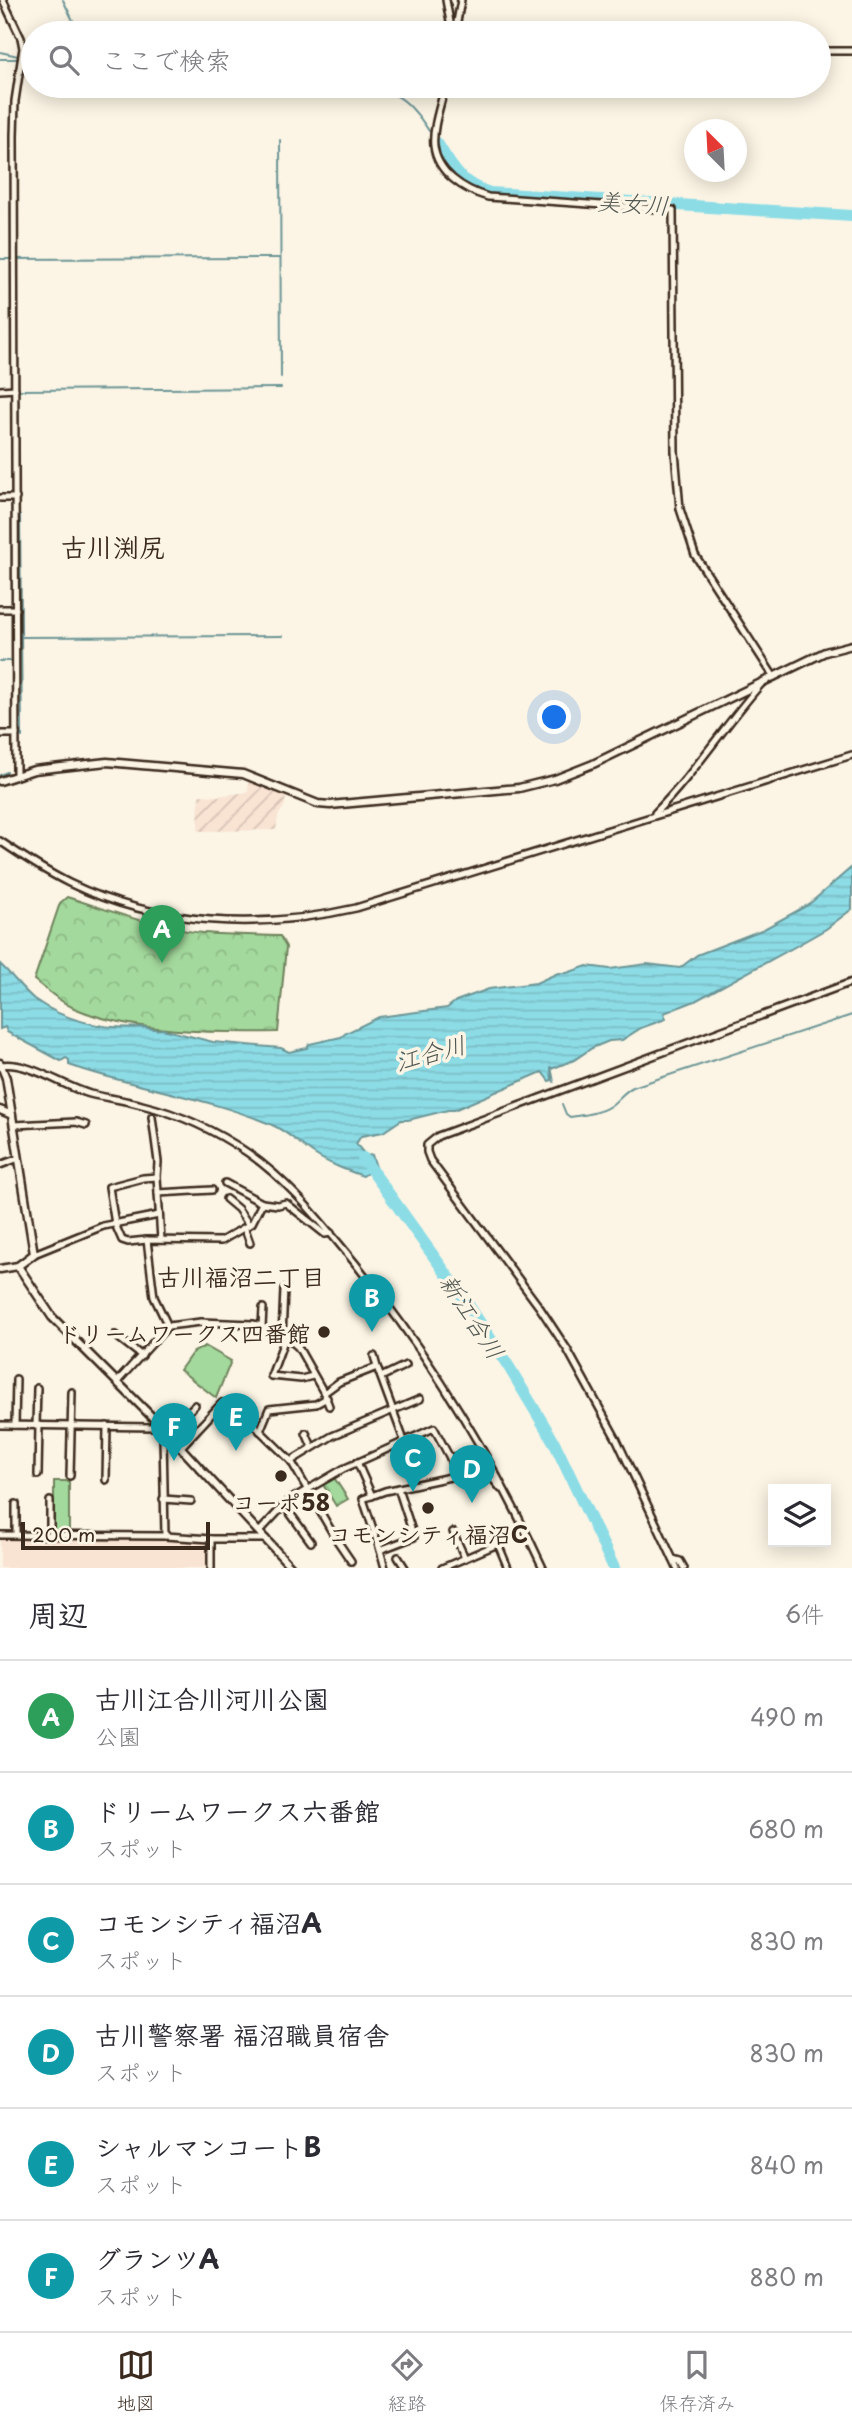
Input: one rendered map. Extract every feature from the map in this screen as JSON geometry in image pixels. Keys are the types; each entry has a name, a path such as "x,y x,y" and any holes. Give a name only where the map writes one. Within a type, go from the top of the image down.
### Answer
{"street":[{"path":"3,0 21,38"},
{"path":"446,0 451,21"},
{"path":"457,21 461,0"},
{"path":"831,51 852,51"},
{"path":"16,776 15,101 21,64"},
{"path":"443,98 434,144 443,168 451,178 467,188 488,197 673,211 675,452 680,509 695,555 774,677"},
{"path":"0,390 15,390"},
{"path":"0,498 16,498"},
{"path":"0,609 16,609"},
{"path":"0,781 34,770 107,762 222,770 243,774 317,804 519,788 572,773 825,652 852,645"},
{"path":"652,815 670,798 725,725 761,684"},
{"path":"0,734 16,734"},
{"path":"0,841 70,884 140,908 214,921 264,922 321,916 356,908 852,755"},
{"path":"674,1568 673,1559 593,1393 540,1308 430,1160 428,1145 438,1136 852,982"},
{"path":"34,1254 6,1078 1,1064 19,1065 89,1094 141,1104 209,1130 246,1152 280,1178 331,1233 391,1309 456,1406 503,1489 543,1568"},
{"path":"0,1110 12,1115"},
{"path":"152,1117 158,1162 161,1240"},
{"path":"14,1125 76,1122 86,1125"},
{"path":"0,1164 19,1157"},
{"path":"157,1177 109,1187 115,1224 119,1237 124,1242 221,1241 247,1227 262,1203"},
{"path":"225,1183 262,1203 286,1203 325,1234 331,1233"},
{"path":"158,1194 212,1190"},
{"path":"226,1199 238,1209 247,1227 250,1243"},
{"path":"0,1269 18,1266 34,1254 90,1231 159,1214"},
{"path":"147,1240 154,1297 168,1326"},
{"path":"18,1266 52,1317 160,1425 292,1568"},
{"path":"284,1289 283,1338 271,1376 301,1379 313,1376"},
{"path":"262,1326 263,1308"},
{"path":"117,1382 168,1326 201,1322 253,1324 262,1326 270,1334 290,1340 298,1348 329,1406"},
{"path":"115,1335 142,1356"},
{"path":"374,1356 409,1454"},
{"path":"381,1377 406,1365"},
{"path":"260,1431 269,1409 316,1404 339,1382 377,1367"},
{"path":"15,1425 16,1379"},
{"path":"37,1388 38,1475"},
{"path":"71,1476 72,1392"},
{"path":"290,1461 340,1432 420,1399"},
{"path":"181,1447 222,1403 246,1417 290,1461 351,1561"},
{"path":"165,1535 163,1437 195,1405"},
{"path":"0,1424 160,1425"},
{"path":"106,1480 107,1426"},
{"path":"260,1531 284,1505 308,1489 357,1462 434,1428 450,1458 455,1476 398,1488 363,1499 385,1568"},
{"path":"306,1433 313,1447"},
{"path":"450,1458 471,1452 503,1489"},
{"path":"357,1462 372,1496"},
{"path":"380,1550 414,1537 398,1488"},
{"path":"163,1499 191,1501"},
{"path":"50,1501 50,1536"},
{"path":"16,1504 16,1535"},
{"path":"284,1505 311,1542"},
{"path":"492,1531 508,1568"},
{"path":"453,1532 465,1558"},
{"path":"0,1535 165,1535 211,1539 267,1539"},
{"path":"211,1539 211,1568"},
{"path":"442,1568 498,1544"},
{"path":"398,1556 405,1568"},
{"path":"673,1559 680,1561 684,1568"}],"shaded area":[{"path":"249,779 286,795 276,830 198,831 199,795 248,792"},
{"path":"0,1538 204,1540 207,1543 207,1568 0,1568"}],"green space":[{"path":"67,897 169,928 213,934 280,936 286,947 278,1032 147,1027 97,1016 64,1002 34,980 60,903"},
{"path":"205,1346 231,1361 216,1398 180,1370 192,1353"},
{"path":"333,1476 348,1499 336,1506 322,1483"},
{"path":"54,1481 69,1481 69,1531 54,1531"}],"water":[{"name":"江合川","path":"852,867 852,909 826,929 695,1001 664,1013 666,1019 641,1028 622,1040 609,1041 592,1048 574,1060 551,1069 552,1080 549,1081 542,1072 454,1110 401,1120 383,1132 361,1136 356,1144 366,1156 372,1155 376,1167 363,1176 320,1158 270,1124 221,1107 69,1065 66,1058 61,1061 7,1032 5,1027 0,1029 0,964 34,999 72,1018 114,1027 162,1029 213,1042 281,1048 289,1052 307,1048 309,1044 341,1037 379,1017 447,1008 456,1001 489,989 536,983 558,973 567,973 587,966 610,969 647,964 680,968 697,955 764,929 808,905"}],"waterway":[{"path":"63,0 73,21"},
{"path":"0,52 18,56"},
{"name":"美女川","path":"0,59 21,59"},
{"name":"美女川","path":"399,98 420,117 429,131"},
{"path":"280,140 281,377"},
{"name":"美女川","path":"437,143 464,180 490,193 852,216"},
{"path":"0,259 280,258"},
{"path":"21,390 281,388"},
{"path":"20,516 22,737"},
{"path":"0,606 12,606"},
{"path":"21,637 282,636"},
{"path":"0,661 13,661"},
{"path":"0,775 7,772"},
{"path":"562,1104 570,1117 596,1112 610,1106 633,1087 852,1015"},
{"path":"551,1067 554,1082"},
{"name":"新江合川","path":"363,1158 463,1297 509,1367 554,1442 614,1568"}],"place":[{"name":"古川江合川河川公園","path":"162,963"},
{"name":"ドリームワークス四番館","path":"324,1332"},
{"name":"ドリームワークス六番館","path":"372,1332"},
{"name":"シャルマンコートB","path":"236,1451"},
{"name":"グランツA","path":"174,1461"},
{"name":"コーポ58","path":"281,1476"},
{"name":"コモンシティ福沼A","path":"413,1492"},
{"name":"古川警察署 福沼職員宿舎","path":"472,1503"},
{"name":"コモンシティ福沼C","path":"428,1508"}],"district":[{"name":"古川渕尻","path":"113,546"},
{"name":"古川福沼二丁目","path":"241,1276"}]}
